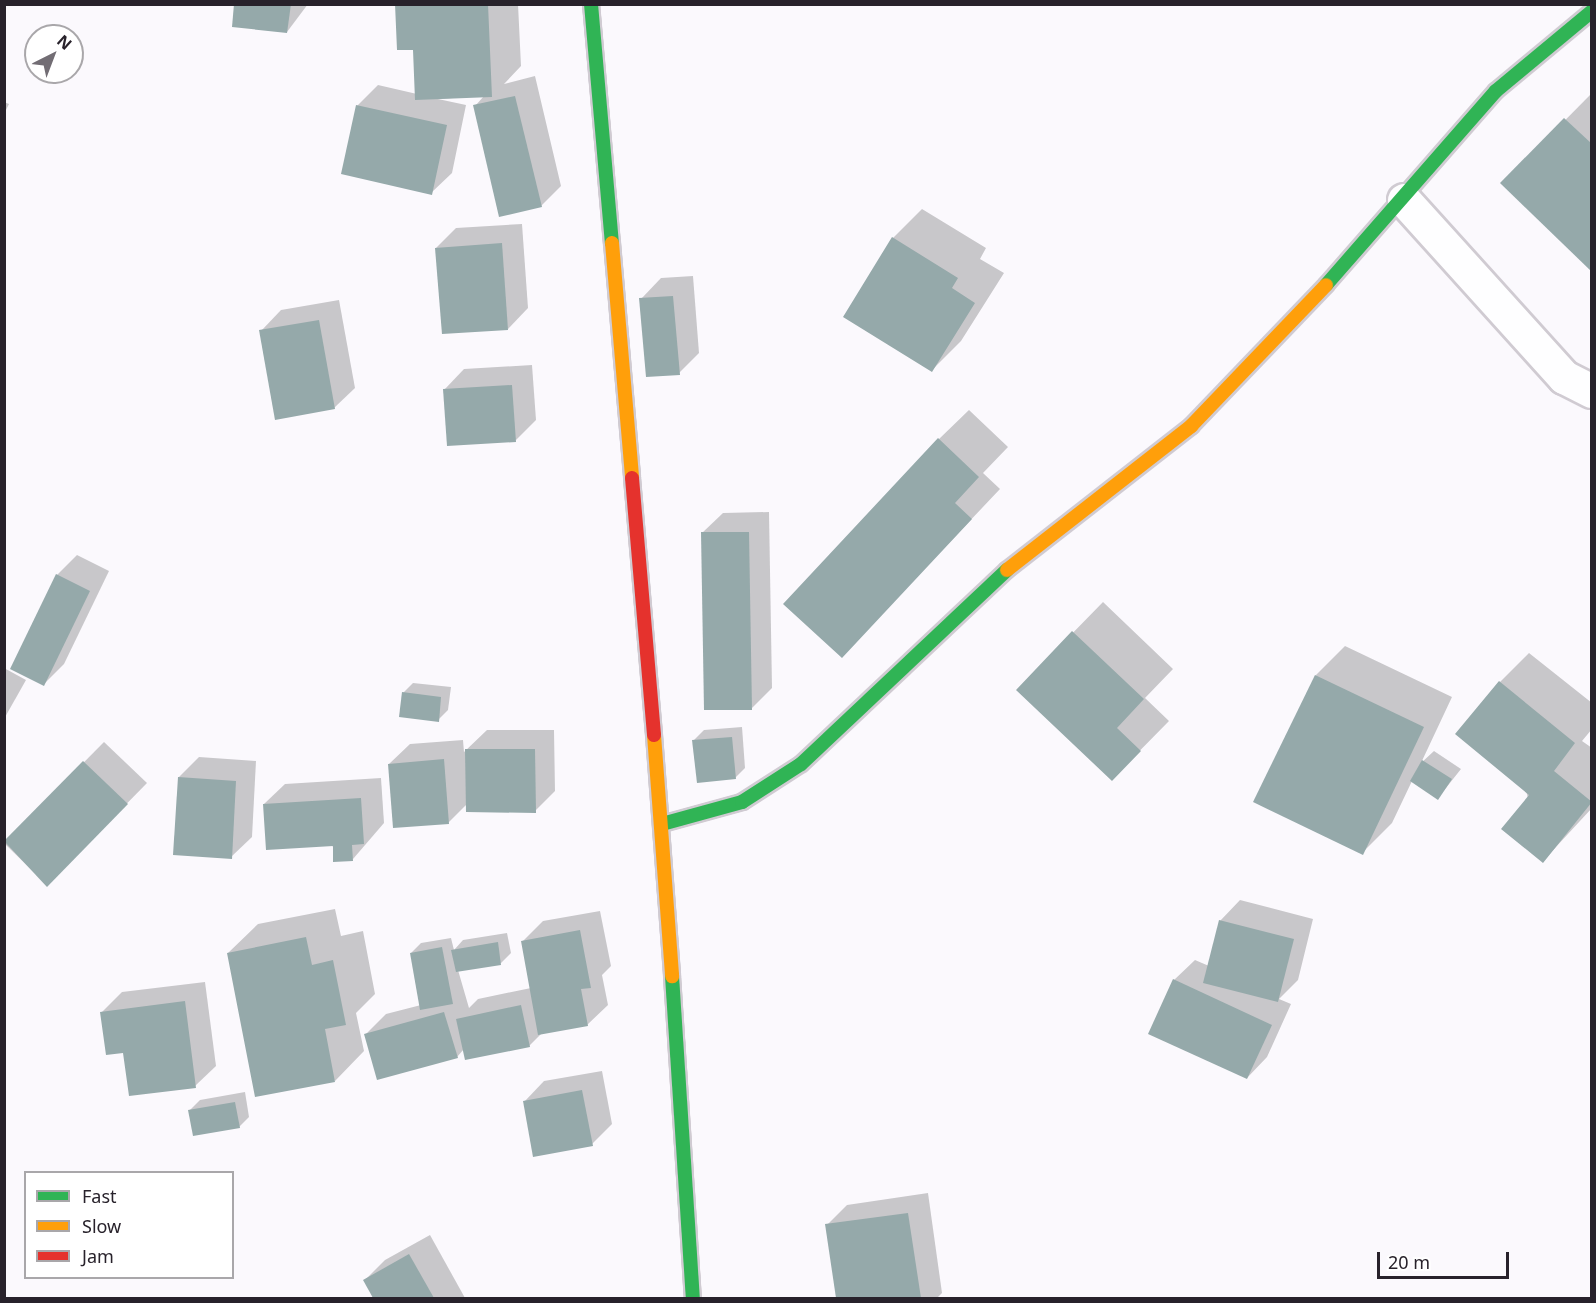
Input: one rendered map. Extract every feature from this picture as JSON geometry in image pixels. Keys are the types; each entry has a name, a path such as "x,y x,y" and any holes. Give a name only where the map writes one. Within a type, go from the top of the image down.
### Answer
{"main road":[{"path":"591,4 662,824 693,1299"},
{"path":"662,824 742,801 801,764 1005,571 1191,426 1404,200 1496,91 1592,11"}],"street":[{"path":"1404,200 1564,377 1592,391"}],"building":[{"path":"234,4 291,4 287,33 232,27"},
{"path":"395,4 488,4 492,97 415,100 413,50 397,50"},
{"path":"515,96 542,207 499,217 473,105"},
{"path":"356,105 447,125 432,195 341,174"},
{"path":"1564,118 1592,144 1592,272 1500,183"},
{"path":"892,237 958,278 952,288 975,303 932,372 843,317"},
{"path":"502,243 508,330 442,334 435,248"},
{"path":"673,296 680,375 646,377 639,298"},
{"path":"319,320 335,409 275,420 259,330"},
{"path":"512,385 516,442 447,446 443,389"},
{"path":"938,438 979,477 955,503 972,519 842,658 783,604"},
{"path":"701,532 749,532 752,710 704,710"},
{"path":"56,574 90,591 44,686 10,669"},
{"path":"1072,631 1144,699 1117,728 1141,751 1112,781 1016,690"},
{"path":"1315,675 1424,727 1363,855 1253,802"},
{"path":"1499,681 1575,743 1554,771 1592,802 1543,863 1501,829 1529,795 1455,734"},
{"path":"402,692 441,697 439,722 399,717"},
{"path":"732,737 736,779 697,783 692,740"},
{"path":"465,749 535,749 536,813 466,812"},
{"path":"444,759 449,824 393,828 388,764"},
{"path":"1422,760 1452,779 1438,800 1410,781"},
{"path":"83,761 128,804 47,887 4,841"},
{"path":"178,777 236,781 232,859 173,855"},
{"path":"361,798 364,844 352,845 353,861 333,862 333,846 266,850 263,804"},
{"path":"1219,920 1294,939 1278,1002 1203,983"},
{"path":"580,930 591,988 581,989 588,1026 538,1035 521,941"},
{"path":"306,937 312,965 333,960 346,1025 325,1029 335,1082 255,1097 227,953"},
{"path":"498,942 501,965 456,972 451,950"},
{"path":"442,947 453,1004 420,1010 410,953"},
{"path":"1173,979 1272,1025 1247,1079 1148,1034"},
{"path":"185,1001 196,1088 129,1096 123,1053 106,1055 100,1012"},
{"path":"521,1005 530,1047 465,1060 456,1019"},
{"path":"444,1012 458,1058 377,1080 364,1034"},
{"path":"582,1090 593,1146 533,1157 523,1101"},
{"path":"235,1102 240,1128 193,1136 188,1110"},
{"path":"908,1213 921,1298 836,1298 825,1224"},
{"path":"409,1254 434,1298 373,1298 363,1280"}],"traffic: fast":[{"path":"591,4 612,243"},
{"path":"1326,285 1496,91 1592,11"},
{"path":"662,824 742,802 801,764 1007,570"},
{"path":"672,976 693,1298"}],"traffic: slow":[{"path":"612,243 632,478"},
{"path":"1007,570 1191,426 1326,285"},
{"path":"654,735 672,976"}],"traffic: jam":[{"path":"632,478 654,735"}]}
